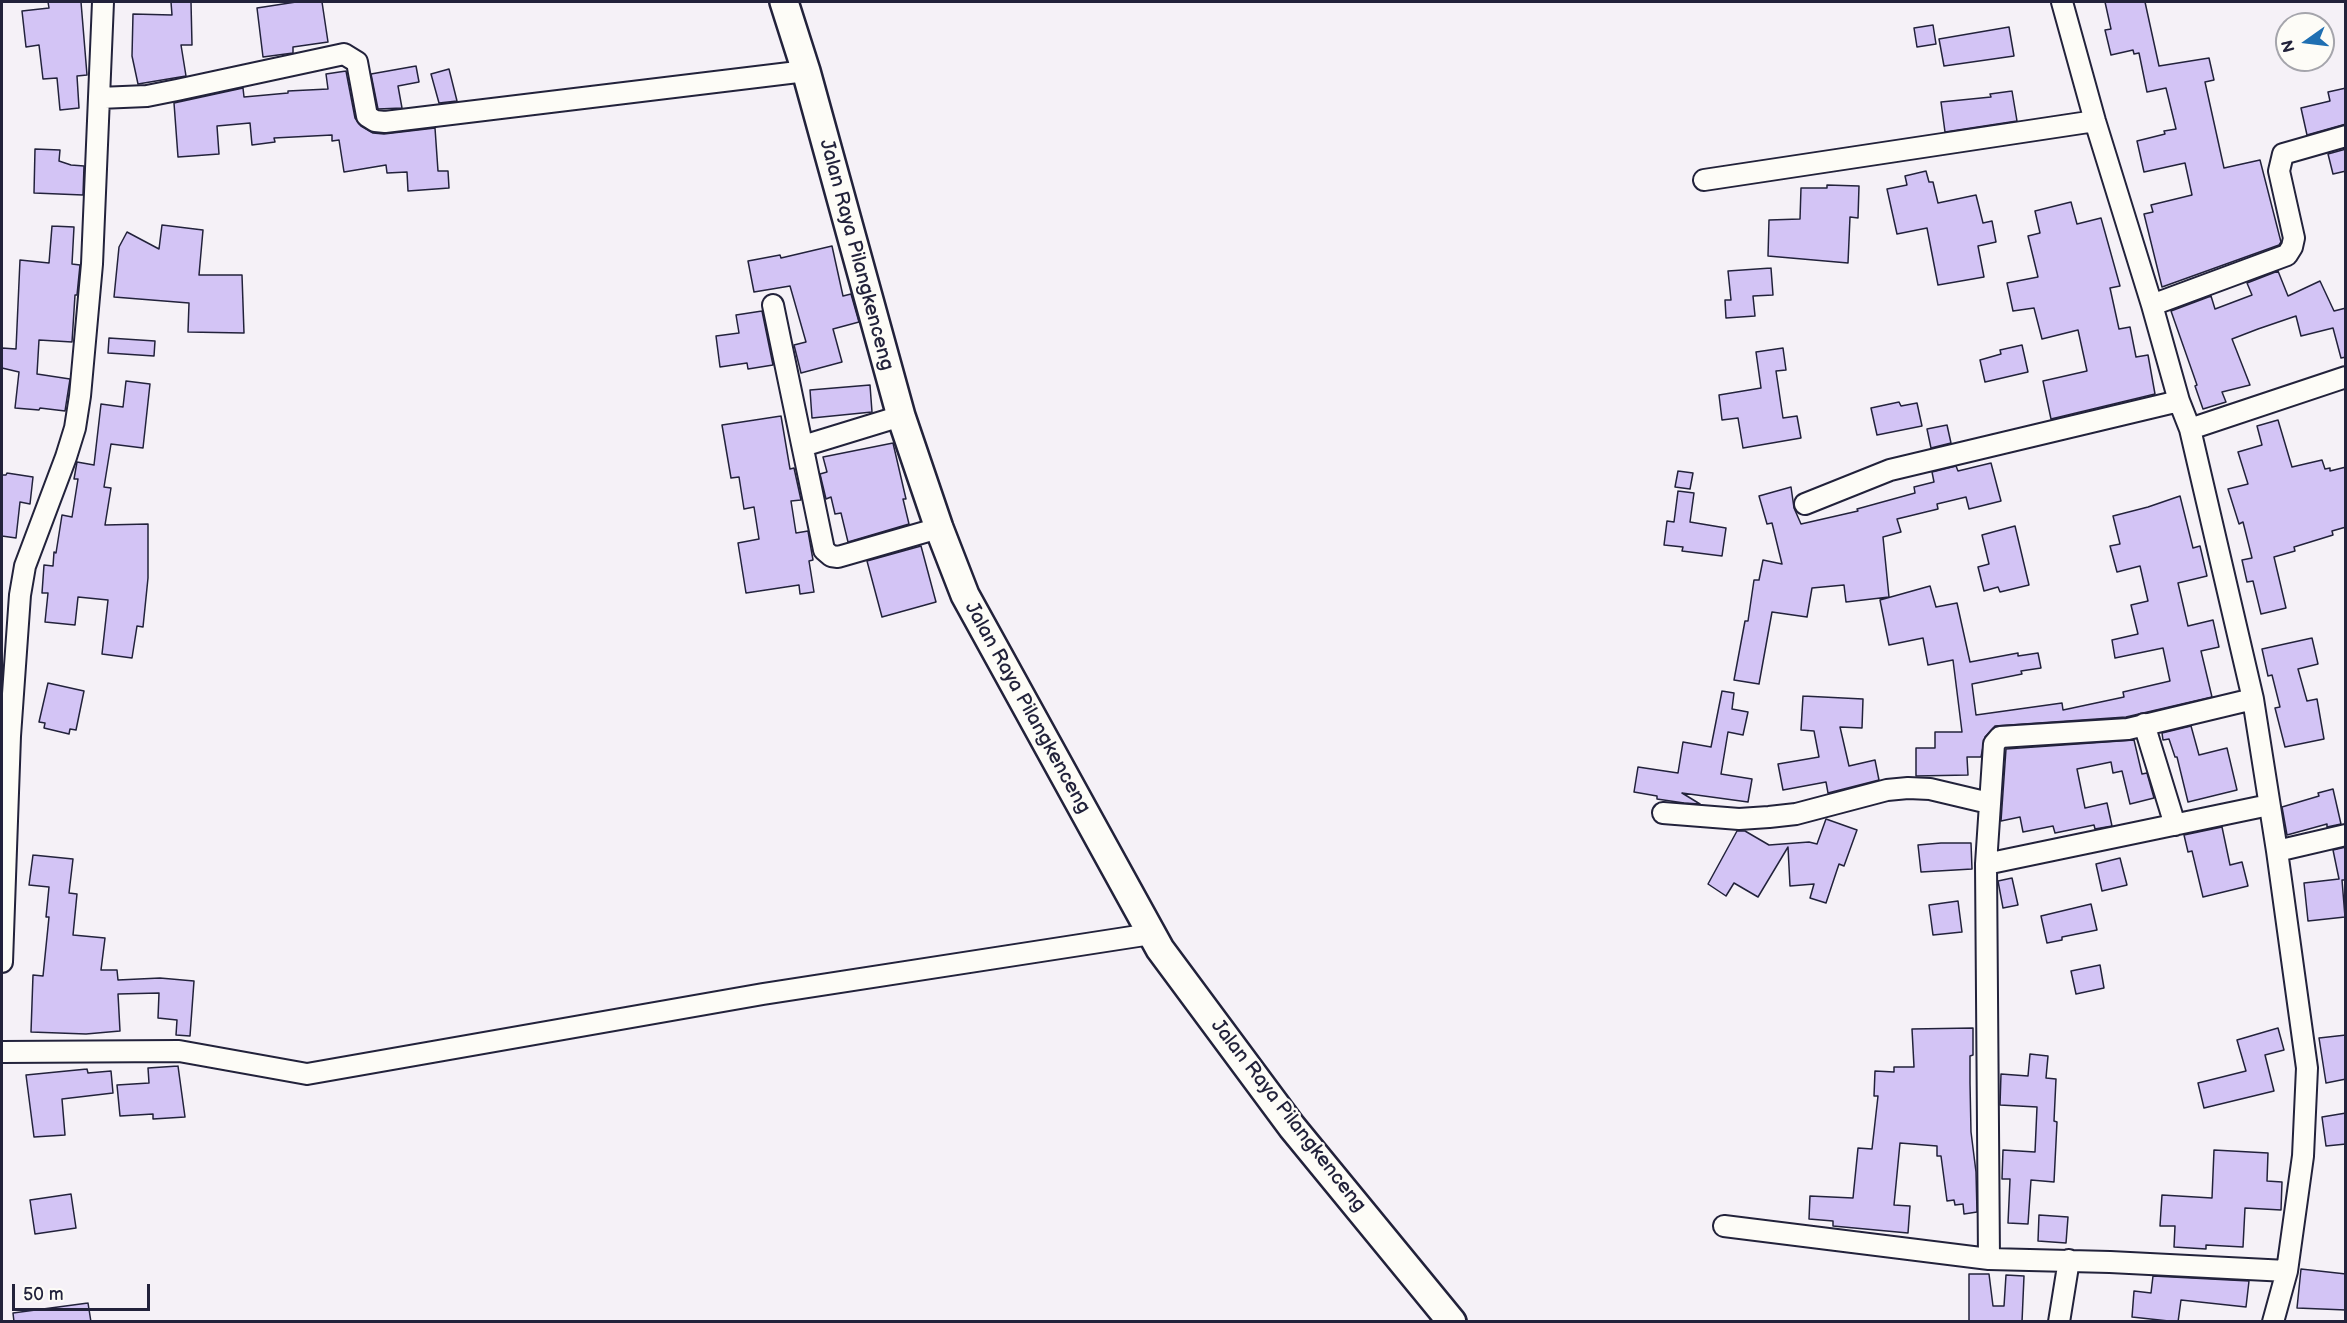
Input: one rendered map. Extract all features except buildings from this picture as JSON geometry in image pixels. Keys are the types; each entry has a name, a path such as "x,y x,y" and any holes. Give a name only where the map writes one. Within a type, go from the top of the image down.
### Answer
{"main road":[{"name":"Jalan Raya Pilangkenceng","path":"784,2 806,70 901,416 939,528 965,595 1151,934 1185,985 1221,1028 1292,1127 1452,1322"}],"street":[{"path":"2,962 10,736 20,595 25,566 75,428 92,264 103,2"},
{"path":"2062,2 2095,121 2179,401 2190,429 2253,699 2307,1068 2303,1156 2287,1271 2273,1322"},
{"path":"99,98 147,96 344,54 357,62 367,116 375,121 385,122 806,70"},
{"path":"1704,180 2095,121"},
{"path":"2152,305 2287,255 2294,238 2279,171 2283,154 2346,136"},
{"path":"773,305 824,550 831,556 838,557 939,528"},
{"path":"2190,429 2346,377"},
{"path":"1804,504 1890,470 2179,401"},
{"path":"803,446 901,416"},
{"path":"1989,1259 1986,864 1994,744 2000,737 2117,730 2253,699"},
{"path":"2144,724 2175,825"},
{"path":"1663,813 1739,819 1769,818 1796,814 1887,790 1908,788 1930,789 1989,803"},
{"path":"1986,864 2269,805"},
{"path":"2277,851 2346,835"},
{"path":"2,1052 179,1051 307,1074 763,994 1151,934"},
{"path":"1724,1226 1989,1259 2069,1260 2287,1271"},
{"path":"2059,1322 2069,1260"}]}
